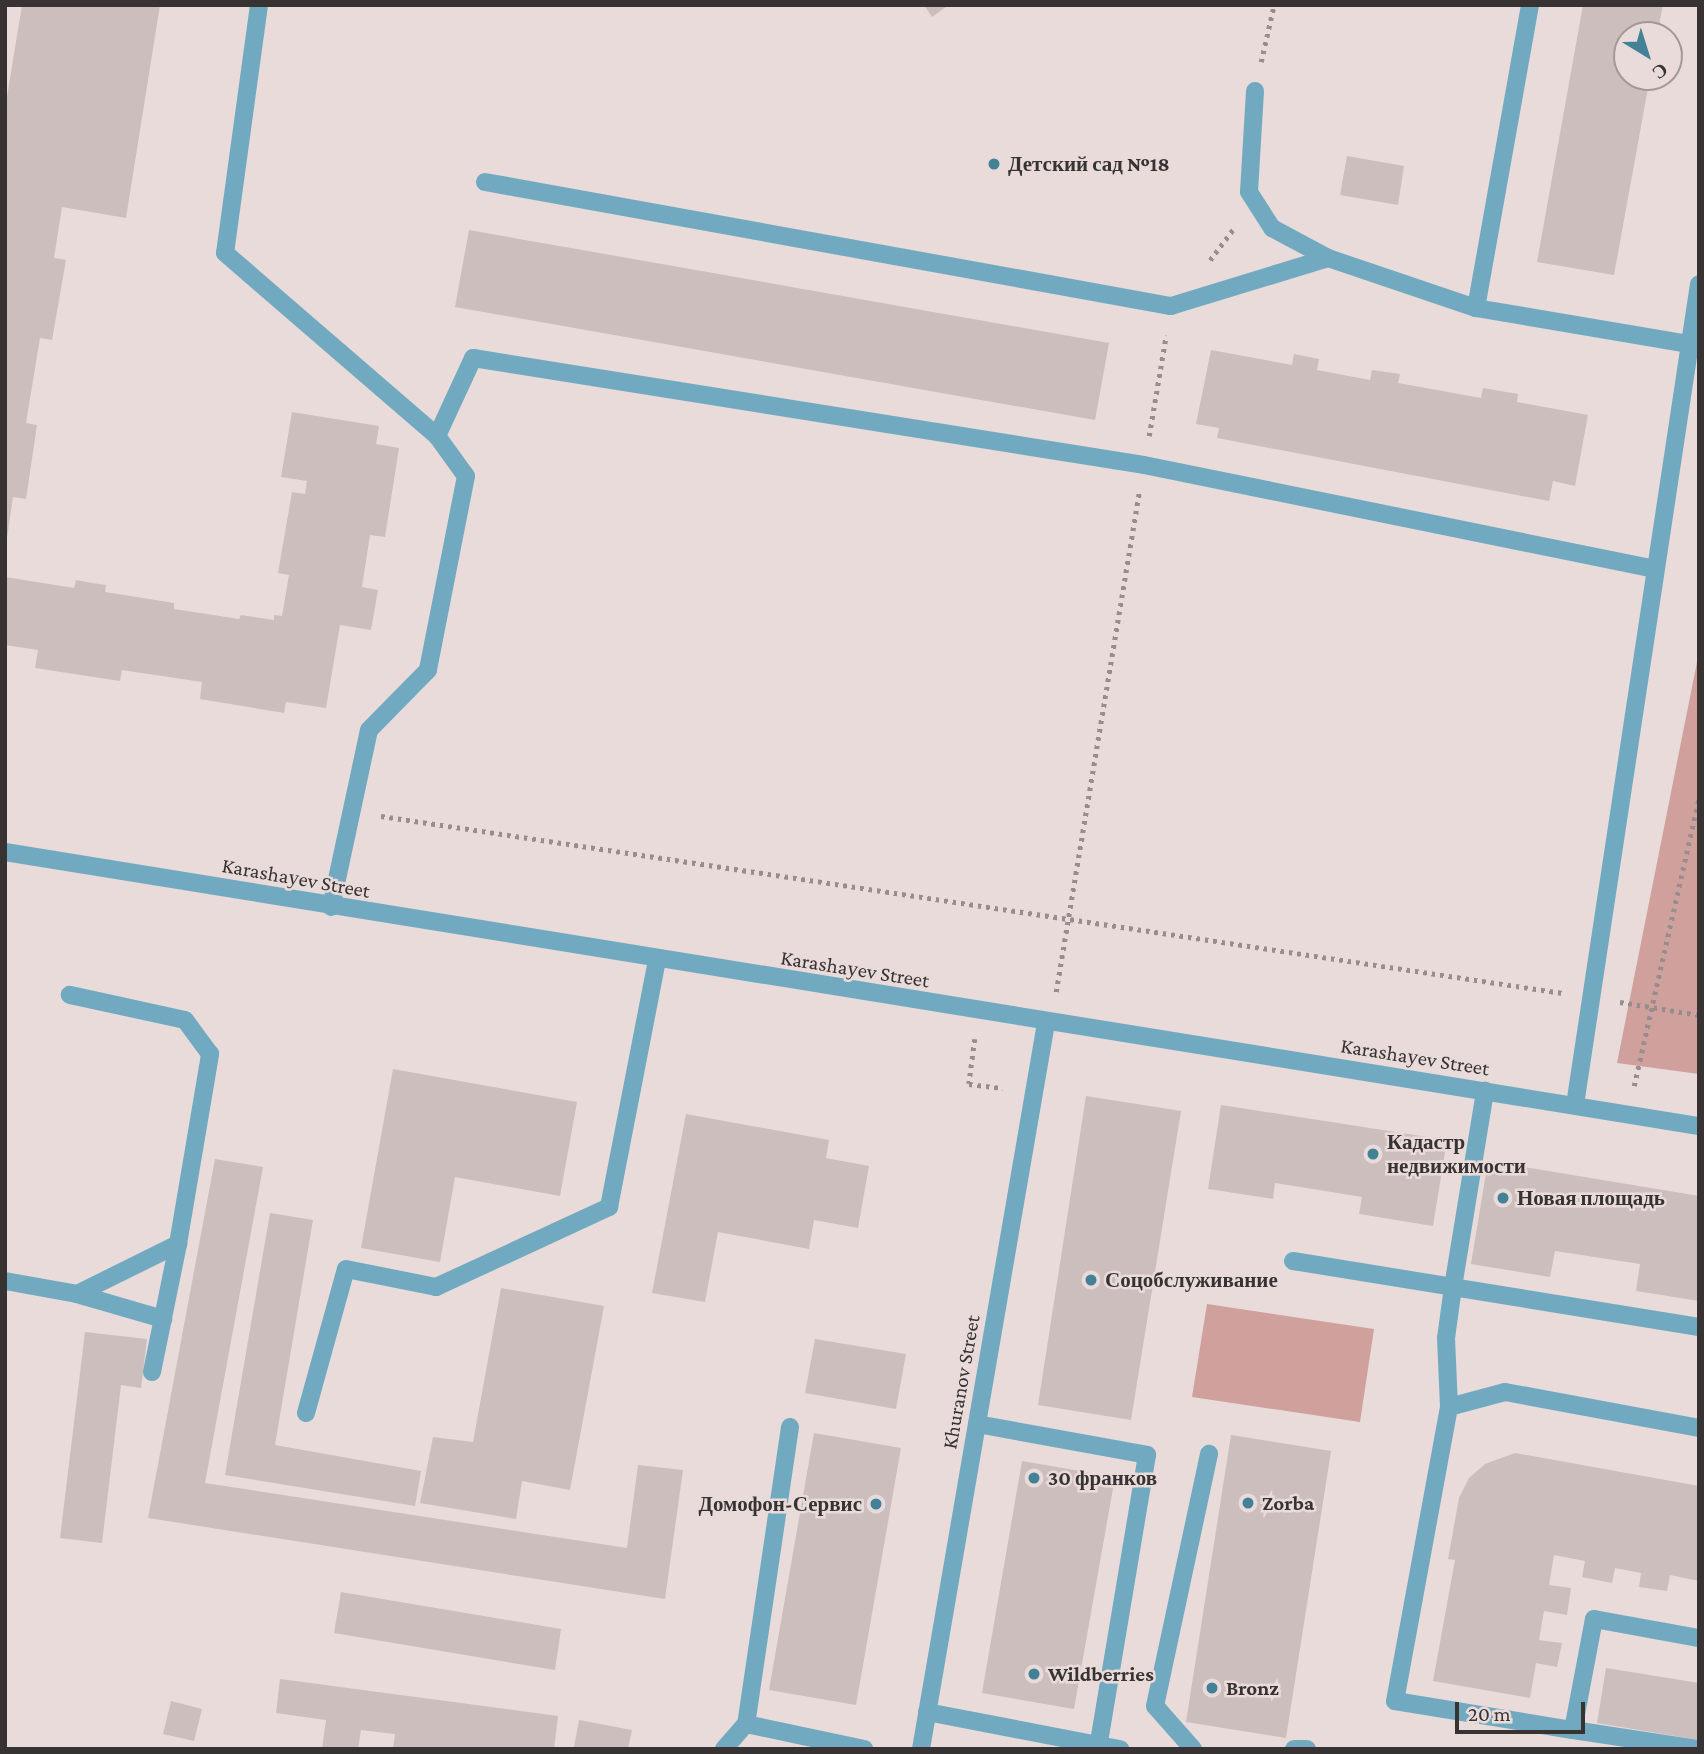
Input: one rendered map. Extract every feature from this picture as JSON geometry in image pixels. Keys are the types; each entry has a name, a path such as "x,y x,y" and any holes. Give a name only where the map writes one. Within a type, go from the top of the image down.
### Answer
{"street":[{"path":"260,5 225,253 437,436 466,476 428,670 369,730 331,908"},
{"path":"1476,309 1530,5"},
{"path":"1255,91 1249,192 1272,228 1328,258 1476,309 1688,344"},
{"path":"485,182 1171,306 1328,258"},
{"path":"1575,1105 1699,284"},
{"path":"437,436 473,358 1144,465 1655,569"},
{"name":"Karashaуev Street","path":"5,852 331,908 1699,1126"},
{"path":"306,1413 346,1269 436,1287 609,1207 657,960"},
{"path":"70,995 186,1020 210,1054 178,1244 152,1372"},
{"name":"Khuranov Street","path":"921,1749 1046,1023"},
{"path":"1485,1091 1446,1338 1449,1407 1395,1701 1698,1749"},
{"path":"76,1294 178,1244"},
{"path":"1293,1261 1699,1327"},
{"path":"5,1281 76,1294 163,1319"},
{"path":"1449,1407 1505,1392 1699,1428"},
{"path":"977,1424 1147,1455 1098,1747"},
{"path":"724,1749 746,1724 790,1427"},
{"path":"1193,1749 1155,1706 1209,1454"},
{"path":"1573,1730 1594,1619 1699,1638"},
{"path":"927,1712 1098,1747 1120,1749"},
{"path":"746,1724 864,1749"},
{"path":"1294,1749 1307,1749"}],"path":[{"path":"1255,91 1273,5"},
{"path":"1054,999 1144,465"},
{"path":"1579,1081 1633,1089 1699,797"},
{"path":"351,811 1699,1015"},
{"path":"975,1034 969,1084 1003,1088"}],"shaded area":[{"path":"1699,652 1699,1074 1617,1063"},
{"path":"1207,1304 1374,1329 1360,1422 1192,1397"}],"building":[{"path":"22,5 160,5 126,218 62,207 54,258 66,260 52,340 40,338 26,423 37,425 26,499 13,497 7,538 5,109"},
{"path":"924,5 949,5 932,17"},
{"path":"1583,5 1663,5 1660,21 1613,21 1613,91 1647,91 1614,275 1537,262"},
{"path":"1347,156 1404,166 1398,205 1340,195"},
{"path":"469,230 1109,343 1095,420 455,307"},
{"path":"1211,350 1292,365 1294,354 1319,359 1317,370 1370,380 1372,370 1400,374 1398,383 1481,398 1483,388 1518,394 1517,402 1588,415 1575,486 1553,481 1549,501 1217,438 1219,428 1196,424"},
{"path":"292,412 379,426 376,444 399,448 385,537 370,535 362,587 378,590 371,630 340,625 326,708 286,702 284,713 200,699 202,682 122,670 120,681 35,668 38,650 5,645 5,577 74,588 76,580 106,585 105,592 174,603 174,609 239,619 241,615 274,620 274,615 282,616 289,575 278,573 292,492 305,494 307,481 281,477"},
{"path":"393,1069 577,1102 560,1196 455,1177 440,1262 361,1248"},
{"path":"1086,1096 1181,1111 1131,1420 1038,1405"},
{"path":"1221,1105 1447,1140 1433,1226 1359,1214 1362,1197 1275,1183 1273,1199 1208,1189"},
{"path":"686,1114 829,1140 826,1158 869,1166 858,1228 814,1220 809,1249 718,1232 705,1302 652,1293"},
{"path":"215,1159 263,1167 205,1483 627,1548 638,1465 683,1470 665,1599 148,1518"},
{"path":"1488,1161 1699,1196 1699,1301 1636,1291 1640,1264 1555,1251 1550,1277 1471,1264"},
{"path":"270,1213 313,1220 275,1445 421,1471 415,1506 225,1475"},
{"path":"501,1288 604,1306 570,1490 522,1481 516,1519 420,1503 433,1437 473,1442"},
{"path":"85,1332 147,1339 141,1388 121,1385 102,1543 60,1538"},
{"path":"815,1339 906,1354 896,1409 805,1393"},
{"path":"814,1433 901,1448 856,1705 769,1690"},
{"path":"1231,1435 1331,1451 1286,1738 1186,1722"},
{"path":"1515,1453 1699,1486 1699,1581 1670,1575 1667,1591 1639,1587 1641,1573 1615,1568 1612,1583 1582,1577 1585,1561 1554,1555 1549,1585 1571,1588 1567,1615 1544,1611 1539,1640 1562,1643 1557,1667 1536,1663 1530,1698 1433,1681 1455,1560 1448,1559 1459,1498 1469,1478 1485,1464"},
{"path":"1022,1461 1115,1477 1074,1709 982,1693"},
{"path":"341,1592 561,1629 555,1670 334,1633"},
{"path":"1606,1668 1699,1683 1699,1740 1597,1723"},
{"path":"280,1679 558,1716 554,1749 393,1749 395,1734 361,1730 358,1749 322,1749 326,1720 276,1713"},
{"path":"171,1701 202,1709 194,1741 163,1734"},
{"path":"579,1720 632,1730 628,1749 574,1747"}],"place":[{"name":"Детский сад №18","path":"994,164"},
{"name":"Кадастр недвижимости","path":"1373,1154"},
{"name":"Новая площадь","path":"1503,1198"},
{"name":"Соцобслуживание","path":"1091,1280"},
{"name":"30 франков","path":"1034,1478"},
{"name":"Zorba","path":"1248,1503"},
{"name":"Домофон-Сервис","path":"876,1504"},
{"name":"Wildberries","path":"1034,1674"},
{"name":"Bronz","path":"1212,1688"}]}
